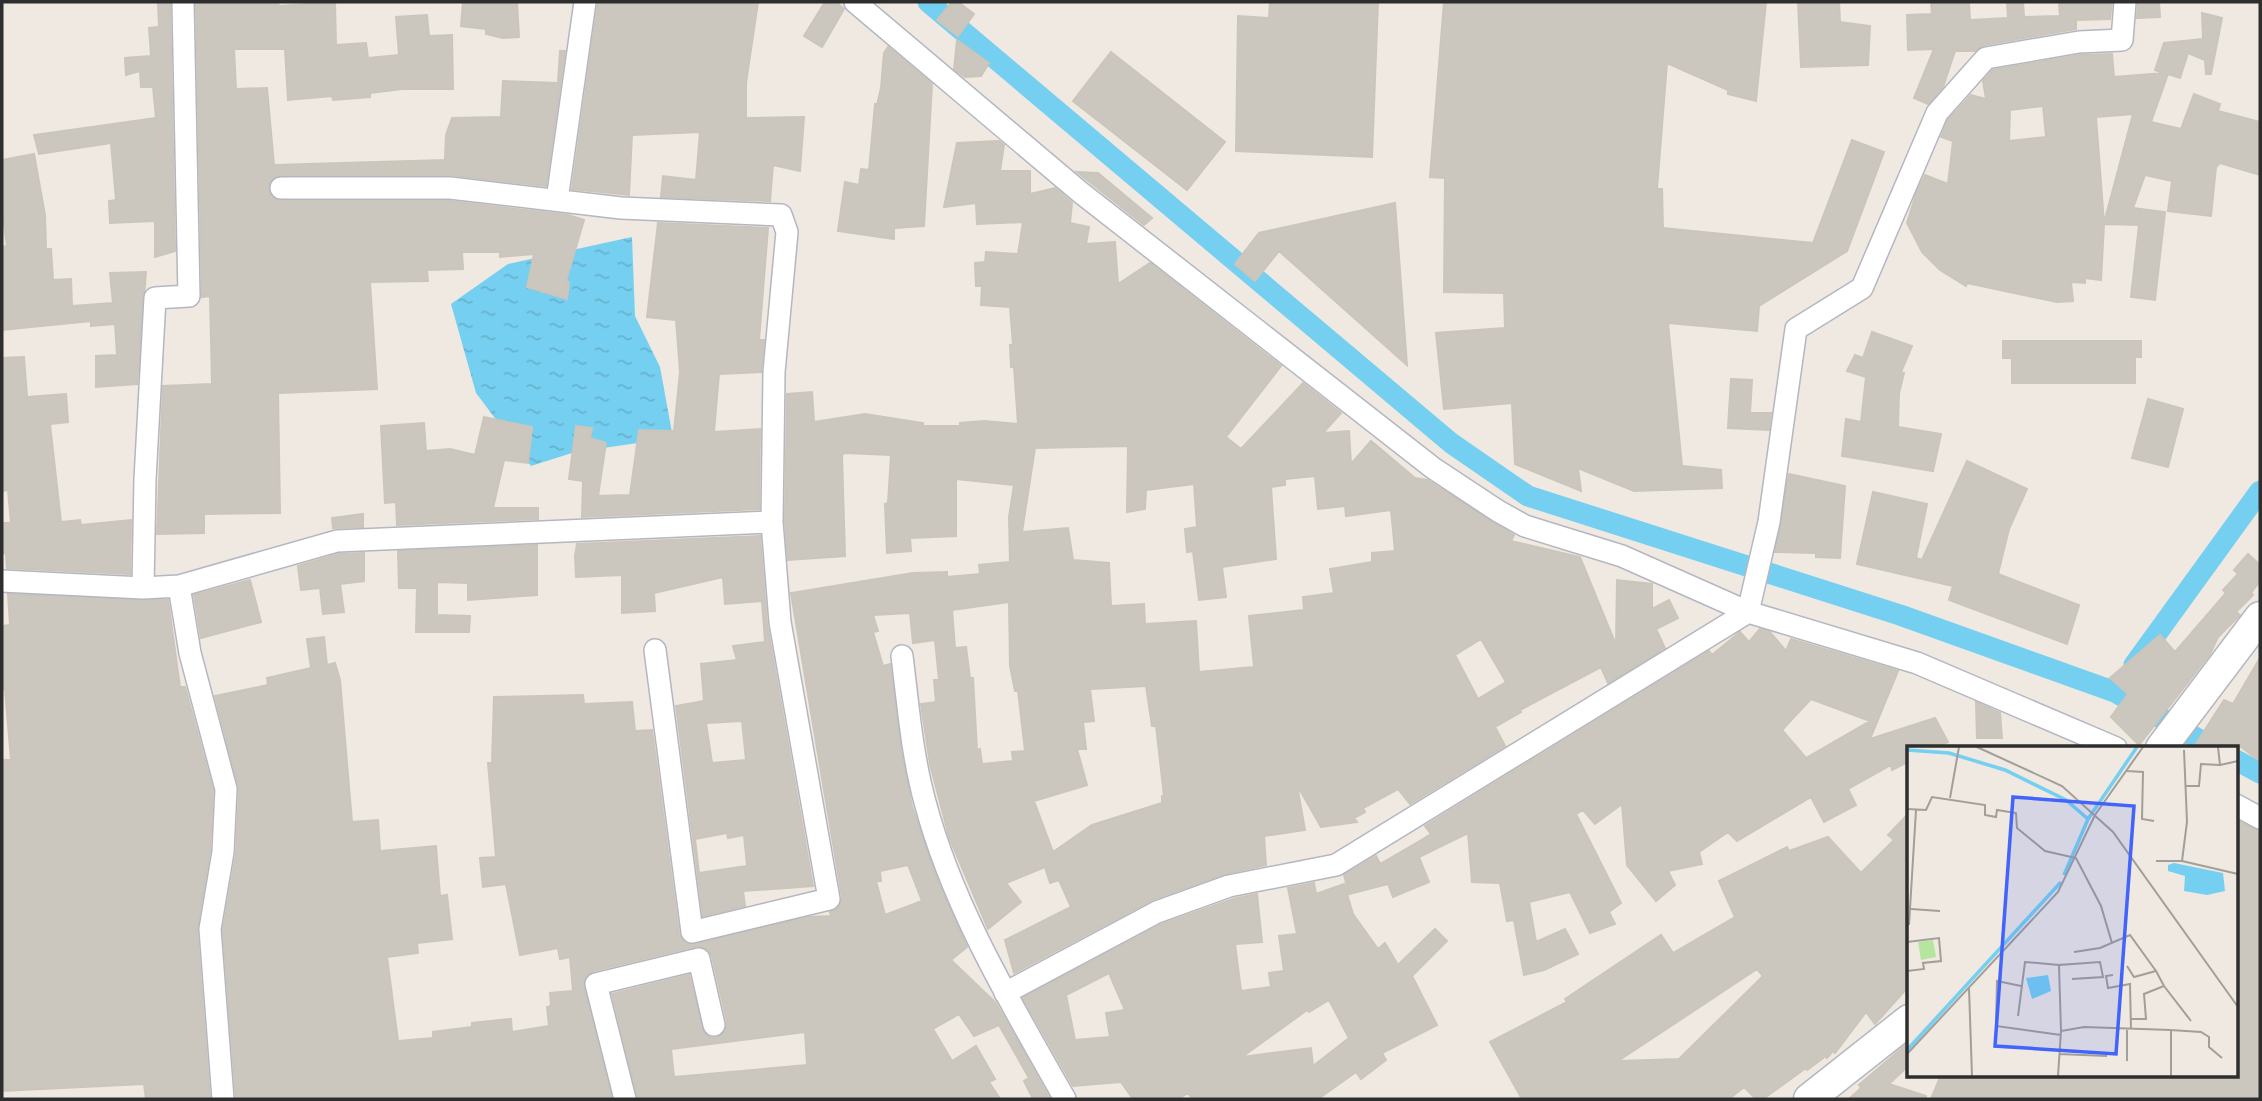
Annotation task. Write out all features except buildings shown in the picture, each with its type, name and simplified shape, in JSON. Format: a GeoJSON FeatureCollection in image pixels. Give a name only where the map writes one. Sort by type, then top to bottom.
{"type":"FeatureCollection","features":[{"type":"Feature","properties":{"kind":"street"},"geometry":{"type":"LineString","coordinates":[[143,588],[145,479],[155,298],[189,296],[183,2]]}},
{"type":"Feature","properties":{"kind":"street"},"geometry":{"type":"LineString","coordinates":[[557,200],[585,2]]}},
{"type":"Feature","properties":{"kind":"street"},"geometry":{"type":"LineString","coordinates":[[855,2],[1080,192],[1433,468],[1525,526],[1622,556],[1748,612],[1917,663],[2114,746]]}},
{"type":"Feature","properties":{"kind":"street"},"geometry":{"type":"LineString","coordinates":[[1005,993],[1157,912],[1229,886],[1336,865],[1748,612],[1769,522],[1796,329],[1862,288],[1937,113],[1986,58],[2079,42],[2122,40],[2125,2]]}},
{"type":"Feature","properties":{"kind":"street"},"geometry":{"type":"LineString","coordinates":[[281,188],[450,188],[621,208],[781,215],[787,232],[774,372],[772,522],[780,622],[829,899],[692,932],[655,650]]}},
{"type":"Feature","properties":{"kind":"street"},"geometry":{"type":"LineString","coordinates":[[2,581],[143,588],[179,586],[337,541],[772,522]]}},
{"type":"Feature","properties":{"kind":"street"},"geometry":{"type":"LineString","coordinates":[[179,586],[190,653],[226,789],[223,852],[210,929],[223,1099]]}},
{"type":"Feature","properties":{"kind":"street"},"geometry":{"type":"LineString","coordinates":[[2162,746],[2260,617]]}},
{"type":"Feature","properties":{"kind":"street"},"geometry":{"type":"LineString","coordinates":[[902,656],[925,802],[953,883],[1005,993],[1065,1099]]}},
{"type":"Feature","properties":{"kind":"street"},"geometry":{"type":"LineString","coordinates":[[2238,806],[2260,818]]}},
{"type":"Feature","properties":{"kind":"street"},"geometry":{"type":"LineString","coordinates":[[625,1099],[596,984],[699,959],[714,1025]]}},
{"type":"Feature","properties":{"kind":"street"},"geometry":{"type":"LineString","coordinates":[[1809,1099],[1907,1022]]}},
{"type":"Feature","properties":{"kind":"water"},"geometry":{"type":"Polygon","coordinates":[[[632,237],[635,316],[660,367],[673,438],[575,452],[531,466],[476,393],[451,304],[508,264],[632,237]]]}},
{"type":"Feature","properties":{"kind":"waterway"},"geometry":{"type":"LineString","coordinates":[[928,2],[1451,443],[1528,496],[1900,615],[2115,692],[2210,746]]}},
{"type":"Feature","properties":{"kind":"waterway"},"geometry":{"type":"LineString","coordinates":[[2134,665],[2260,491]]}},
{"type":"Feature","properties":{"kind":"waterway"},"geometry":{"type":"LineString","coordinates":[[2238,761],[2260,773]]}}]}
